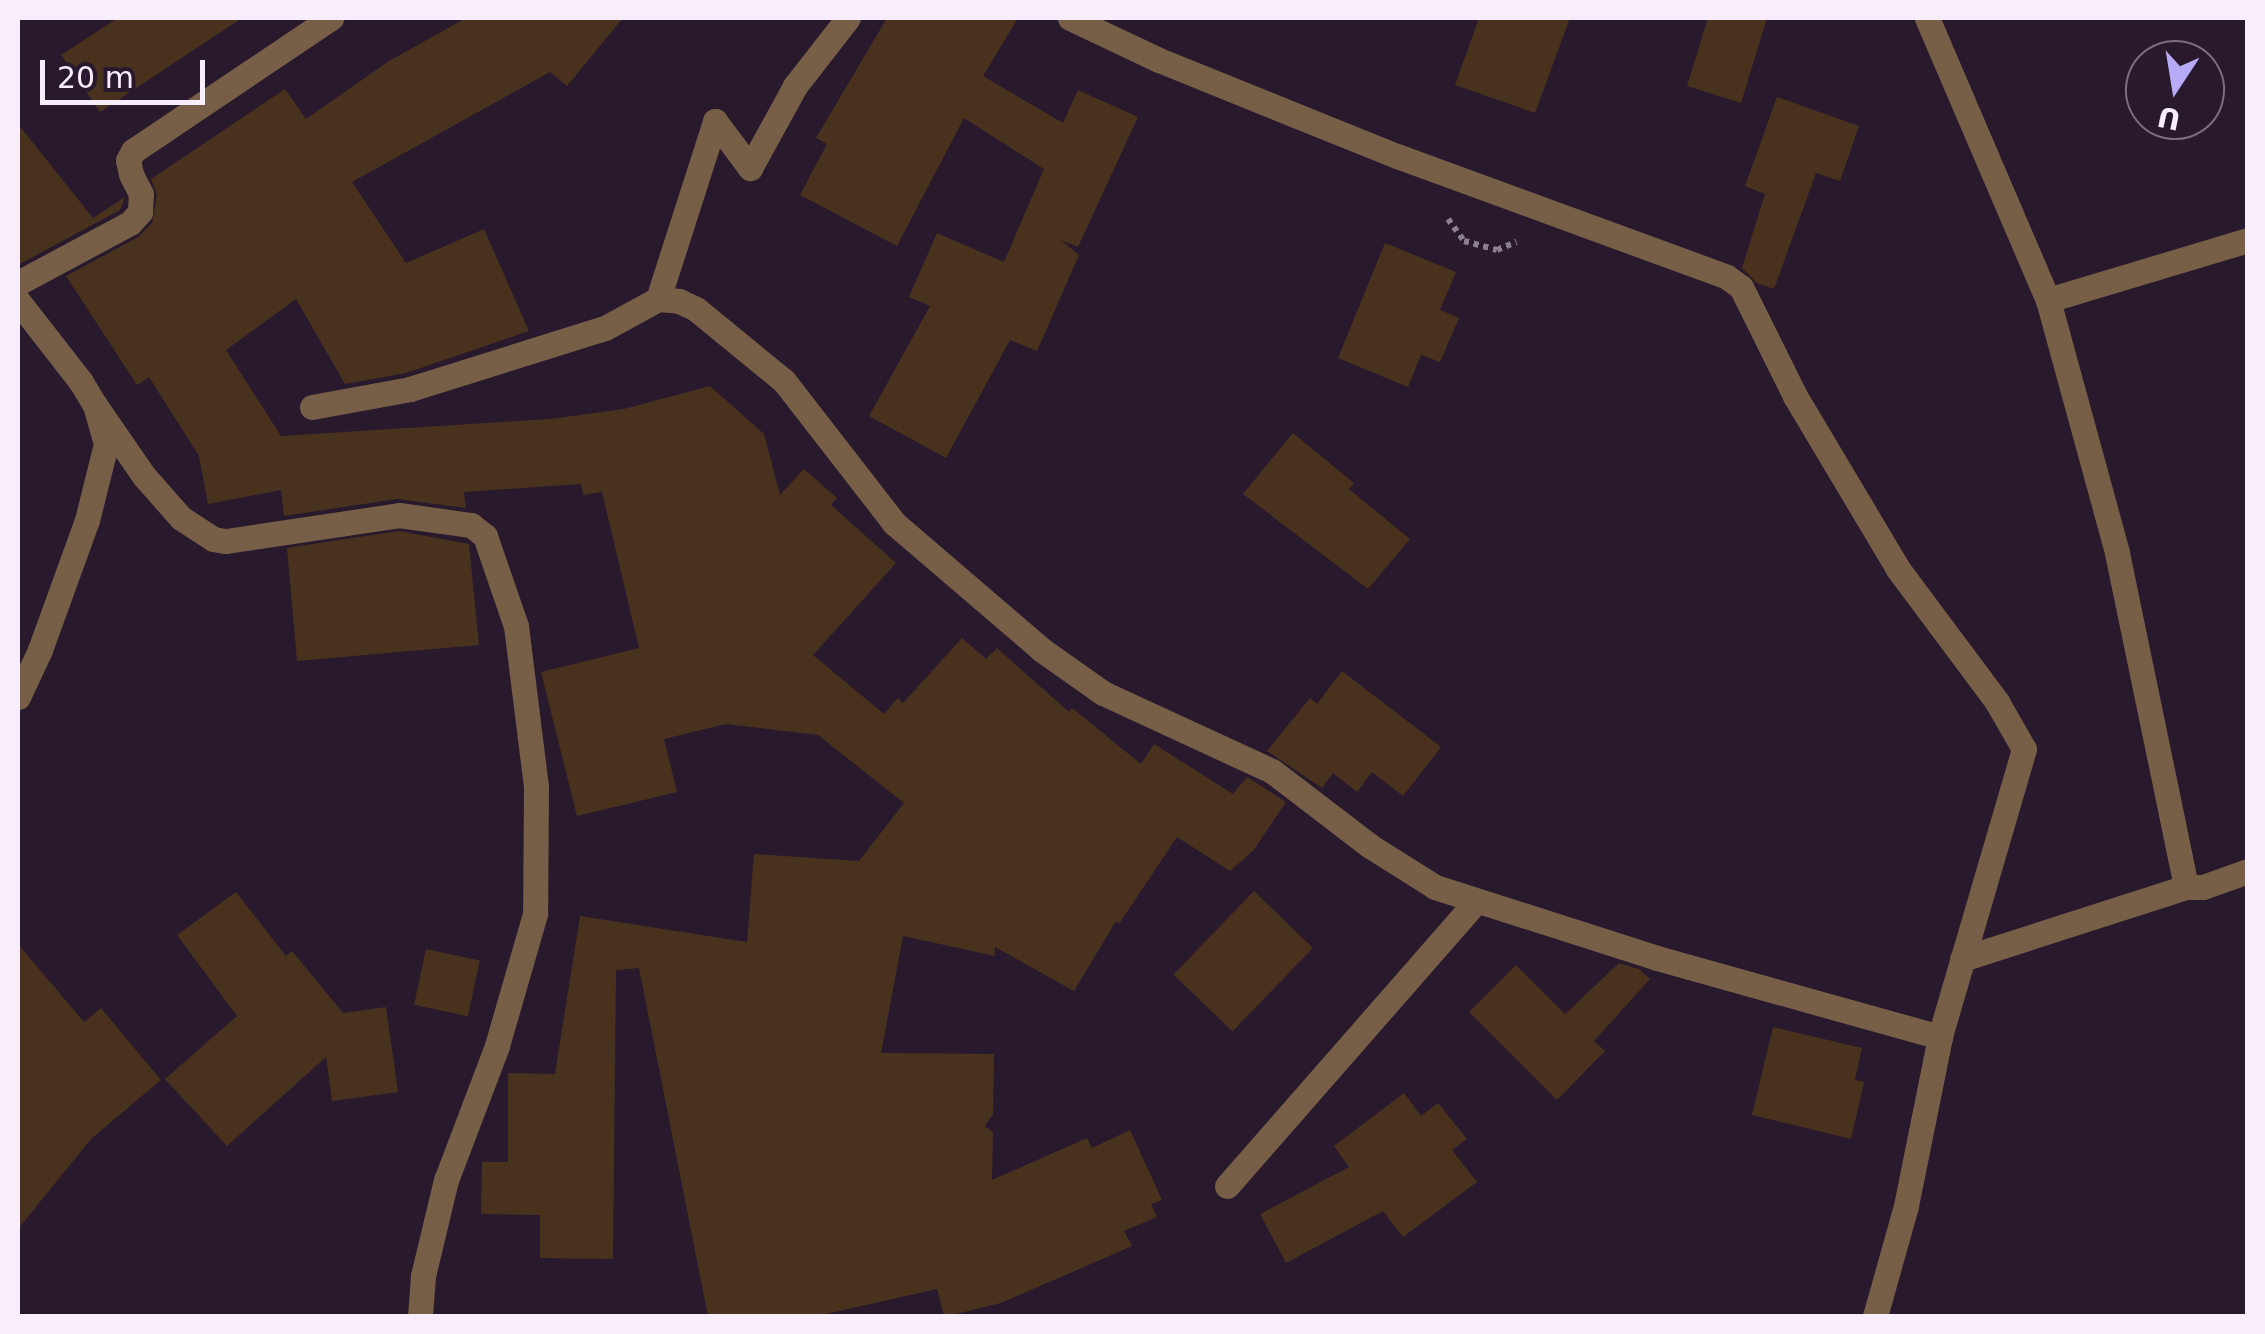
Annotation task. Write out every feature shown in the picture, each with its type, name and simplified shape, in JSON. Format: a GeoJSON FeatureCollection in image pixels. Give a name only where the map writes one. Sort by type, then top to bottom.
{"type":"FeatureCollection","features":[{"type":"Feature","properties":{"kind":"street"},"geometry":{"type":"LineString","coordinates":[[18,283],[130,222],[140,212],[141,194],[128,160],[133,151],[331,18]]}},
{"type":"Feature","properties":{"kind":"street"},"geometry":{"type":"LineString","coordinates":[[312,407],[410,389],[605,328],[658,299],[716,121],[750,168],[795,86],[848,18]]}},
{"type":"Feature","properties":{"kind":"street"},"geometry":{"type":"LineString","coordinates":[[1070,18],[1159,60],[1360,142],[1727,276],[1741,287],[1795,396],[1898,569],[1997,702],[2024,749],[1940,1037],[1906,1206],[1875,1316]]}},
{"type":"Feature","properties":{"kind":"street"},"geometry":{"type":"LineString","coordinates":[[1927,18],[2048,300],[2117,553],[2186,887]]}},
{"type":"Feature","properties":{"kind":"street"},"geometry":{"type":"LineString","coordinates":[[2048,300],[2248,240]]}},
{"type":"Feature","properties":{"kind":"street"},"geometry":{"type":"LineString","coordinates":[[658,299],[696,310],[784,381],[894,522],[1042,650],[1104,693],[1272,770],[1370,846],[1435,887],[1940,1037]]}},
{"type":"Feature","properties":{"kind":"street"},"geometry":{"type":"LineString","coordinates":[[18,301],[144,476],[181,518],[213,539],[226,541],[400,515],[471,525],[485,536],[516,626],[536,786],[535,914],[497,1046],[446,1180],[423,1276],[420,1316]]}},
{"type":"Feature","properties":{"kind":"street"},"geometry":{"type":"LineString","coordinates":[[18,696],[40,650],[100,478],[106,444],[95,405]]}},
{"type":"Feature","properties":{"kind":"street"},"geometry":{"type":"LineString","coordinates":[[1962,959],[2186,887],[2203,888],[2248,871]]}},
{"type":"Feature","properties":{"kind":"street"},"geometry":{"type":"LineString","coordinates":[[1227,1186],[1476,902]]}},
{"type":"Feature","properties":{"kind":"building"},"geometry":{"type":"Polygon","coordinates":[[[118,18],[242,18],[100,112],[61,55],[118,18]]]}},
{"type":"Feature","properties":{"kind":"building"},"geometry":{"type":"Polygon","coordinates":[[[466,18],[623,18],[567,86],[550,72],[352,182],[406,263],[484,229],[529,331],[406,373],[345,384],[296,299],[226,350],[281,436],[550,419],[624,409],[710,386],[764,434],[780,495],[804,469],[837,498],[831,505],[896,563],[813,655],[884,714],[898,698],[903,703],[962,638],[986,659],[997,648],[1069,712],[1072,708],[1141,764],[1154,744],[1233,794],[1247,777],[1286,802],[1253,851],[1230,871],[1177,837],[1119,924],[1116,921],[1074,991],[995,947],[995,956],[903,936],[881,1053],[994,1054],[993,1114],[985,1126],[993,1132],[992,1180],[1087,1138],[1092,1148],[1130,1130],[1162,1200],[1151,1204],[1157,1217],[1124,1231],[1132,1246],[1001,1303],[948,1316],[944,1316],[937,1289],[817,1316],[708,1316],[639,968],[616,970],[613,1259],[540,1258],[540,1215],[481,1214],[482,1162],[508,1162],[508,1073],[555,1074],[580,916],[747,942],[754,854],[859,861],[904,803],[818,735],[726,724],[664,739],[677,792],[577,816],[541,672],[639,648],[602,492],[583,495],[581,484],[464,492],[466,508],[397,499],[284,516],[281,490],[208,504],[199,456],[149,377],[137,385],[66,276],[138,237],[152,223],[157,195],[151,179],[285,89],[306,119],[389,61],[466,18]]]}},
{"type":"Feature","properties":{"kind":"building"},"geometry":{"type":"Polygon","coordinates":[[[887,18],[1018,18],[983,76],[1063,123],[1078,90],[1138,117],[1078,247],[1061,240],[1079,255],[1037,351],[1010,340],[946,458],[869,416],[930,306],[909,297],[937,233],[1004,262],[1044,169],[964,118],[897,246],[800,195],[827,144],[816,138],[887,18]]]}},
{"type":"Feature","properties":{"kind":"building"},"geometry":{"type":"Polygon","coordinates":[[[1479,18],[1570,18],[1535,113],[1455,85],[1479,18]]]}},
{"type":"Feature","properties":{"kind":"building"},"geometry":{"type":"Polygon","coordinates":[[[1708,18],[1767,18],[1741,103],[1687,86],[1708,18]]]}},
{"type":"Feature","properties":{"kind":"building"},"geometry":{"type":"Polygon","coordinates":[[[1777,97],[1859,126],[1840,181],[1816,173],[1774,289],[1757,283],[1742,268],[1765,194],[1745,186],[1777,97]]]}},
{"type":"Feature","properties":{"kind":"building"},"geometry":{"type":"Polygon","coordinates":[[[18,124],[93,218],[125,197],[120,210],[18,265],[18,124]]]}},
{"type":"Feature","properties":{"kind":"building"},"geometry":{"type":"Polygon","coordinates":[[[1385,243],[1456,272],[1440,310],[1459,318],[1440,362],[1421,355],[1408,387],[1338,358],[1385,243]]]}},
{"type":"Feature","properties":{"kind":"building"},"geometry":{"type":"Polygon","coordinates":[[[1293,433],[1354,483],[1349,489],[1410,539],[1368,589],[1243,494],[1293,433]]]}},
{"type":"Feature","properties":{"kind":"building"},"geometry":{"type":"Polygon","coordinates":[[[399,531],[469,544],[479,645],[297,661],[287,548],[399,531]]]}},
{"type":"Feature","properties":{"kind":"building"},"geometry":{"type":"Polygon","coordinates":[[[1342,671],[1441,747],[1403,796],[1372,772],[1357,792],[1333,773],[1322,788],[1267,751],[1310,698],[1317,704],[1342,671]]]}},
{"type":"Feature","properties":{"kind":"building"},"geometry":{"type":"Polygon","coordinates":[[[1254,891],[1313,948],[1232,1031],[1173,974],[1254,891]]]}},
{"type":"Feature","properties":{"kind":"building"},"geometry":{"type":"Polygon","coordinates":[[[236,892],[286,956],[292,951],[343,1013],[386,1007],[398,1092],[332,1101],[326,1057],[227,1146],[165,1079],[237,1016],[177,935],[236,892]]]}},
{"type":"Feature","properties":{"kind":"building"},"geometry":{"type":"Polygon","coordinates":[[[18,944],[84,1022],[101,1008],[161,1080],[91,1139],[18,1229],[18,944]]]}},
{"type":"Feature","properties":{"kind":"building"},"geometry":{"type":"Polygon","coordinates":[[[426,949],[480,960],[468,1016],[414,1005],[426,949]]]}},
{"type":"Feature","properties":{"kind":"building"},"geometry":{"type":"Polygon","coordinates":[[[1619,963],[1639,969],[1650,979],[1594,1041],[1605,1051],[1557,1100],[1469,1012],[1516,965],[1565,1014],[1619,963]]]}},
{"type":"Feature","properties":{"kind":"building"},"geometry":{"type":"Polygon","coordinates":[[[1773,1027],[1862,1048],[1855,1080],[1864,1082],[1851,1139],[1752,1115],[1773,1027]]]}},
{"type":"Feature","properties":{"kind":"building"},"geometry":{"type":"Polygon","coordinates":[[[1404,1093],[1421,1116],[1438,1103],[1467,1139],[1452,1150],[1477,1182],[1403,1237],[1383,1211],[1286,1263],[1260,1214],[1349,1167],[1334,1146],[1404,1093]]]}}]}
